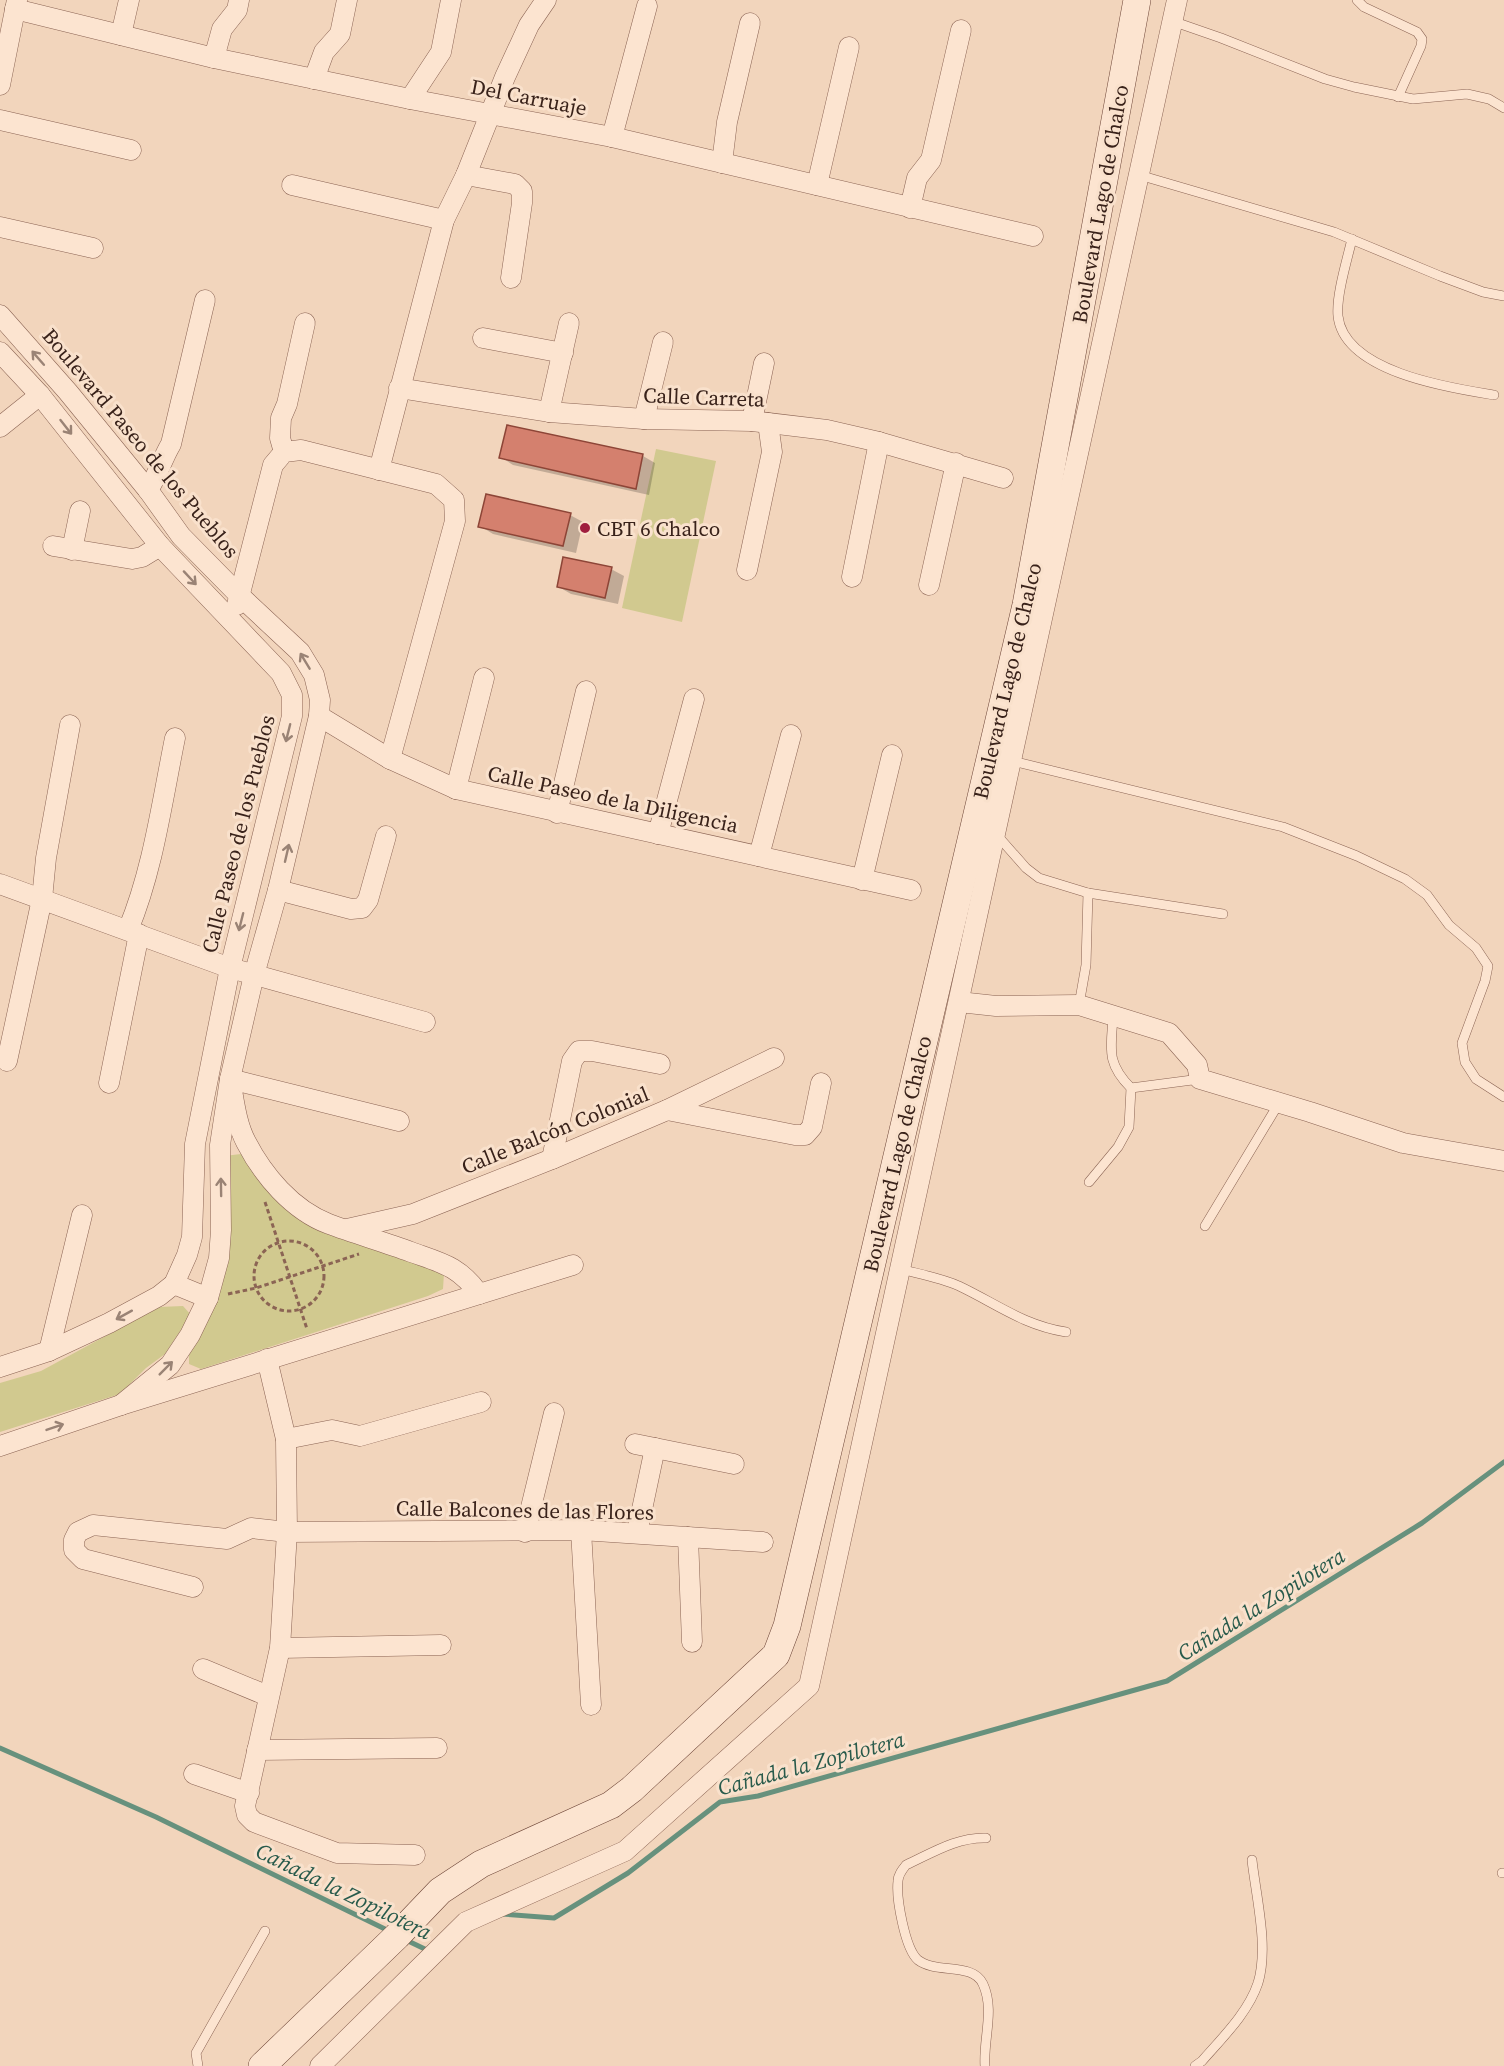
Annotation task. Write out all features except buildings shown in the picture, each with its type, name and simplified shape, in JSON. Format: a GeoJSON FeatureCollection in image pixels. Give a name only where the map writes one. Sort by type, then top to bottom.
{"type":"FeatureCollection","features":[{"type":"Feature","properties":{"kind":"main road","name":"Boulevard Lago de Chalco"},"geometry":{"type":"LineString","coordinates":[[262,2066],[440,1892],[481,1864],[611,1805],[776,1655],[787,1626],[1026,605],[1137,0]]}},
{"type":"Feature","properties":{"kind":"street"},"geometry":{"type":"LineString","coordinates":[[121,35],[129,0]]}},
{"type":"Feature","properties":{"kind":"street"},"geometry":{"type":"LineString","coordinates":[[214,58],[222,29],[237,10],[239,0]]}},
{"type":"Feature","properties":{"kind":"street"},"geometry":{"type":"LineString","coordinates":[[314,79],[324,52],[340,34],[347,0]]}},
{"type":"Feature","properties":{"kind":"street"},"geometry":{"type":"LineString","coordinates":[[410,99],[441,52],[451,0]]}},
{"type":"Feature","properties":{"kind":"street"},"geometry":{"type":"LineString","coordinates":[[379,470],[444,220],[466,175],[505,77],[529,25],[546,0]]}},
{"type":"Feature","properties":{"kind":"street"},"geometry":{"type":"LineString","coordinates":[[320,2066],[466,1922],[625,1851],[809,1686],[1177,0]]}},
{"type":"Feature","properties":{"kind":"street"},"geometry":{"type":"LineString","coordinates":[[0,85],[16,4]]}},
{"type":"Feature","properties":{"kind":"street","name":"Del Carruaje"},"geometry":{"type":"LineString","coordinates":[[16,4],[121,35],[214,58],[410,99],[612,137],[1033,236]]}},
{"type":"Feature","properties":{"kind":"street"},"geometry":{"type":"LineString","coordinates":[[612,137],[647,6]]}},
{"type":"Feature","properties":{"kind":"street"},"geometry":{"type":"LineString","coordinates":[[722,163],[727,122],[750,23]]}},
{"type":"Feature","properties":{"kind":"street"},"geometry":{"type":"LineString","coordinates":[[910,208],[917,178],[931,160],[961,30]]}},
{"type":"Feature","properties":{"kind":"street"},"geometry":{"type":"LineString","coordinates":[[817,185],[849,47]]}},
{"type":"Feature","properties":{"kind":"street"},"geometry":{"type":"LineString","coordinates":[[0,120],[130,150]]}},
{"type":"Feature","properties":{"kind":"street"},"geometry":{"type":"LineString","coordinates":[[466,175],[515,184],[522,191],[511,278]]}},
{"type":"Feature","properties":{"kind":"street"},"geometry":{"type":"LineString","coordinates":[[292,185],[444,220]]}},
{"type":"Feature","properties":{"kind":"street"},"geometry":{"type":"LineString","coordinates":[[0,227],[93,248]]}},
{"type":"Feature","properties":{"kind":"street"},"geometry":{"type":"LineString","coordinates":[[148,490],[171,444],[205,300]]}},
{"type":"Feature","properties":{"kind":"street","name":"Boulevard Paseo de los Pueblos"},"geometry":{"type":"LineString","coordinates":[[0,315],[68,392],[148,490],[182,536],[240,596],[300,652],[314,675],[320,700],[319,716]]}},
{"type":"Feature","properties":{"kind":"street"},"geometry":{"type":"LineString","coordinates":[[284,452],[280,438],[281,418],[287,404],[305,323]]}},
{"type":"Feature","properties":{"kind":"street"},"geometry":{"type":"LineString","coordinates":[[549,412],[569,323]]}},
{"type":"Feature","properties":{"kind":"street"},"geometry":{"type":"LineString","coordinates":[[483,338],[563,353]]}},
{"type":"Feature","properties":{"kind":"street"},"geometry":{"type":"LineString","coordinates":[[644,419],[663,342]]}},
{"type":"Feature","properties":{"kind":"street","name":"Calle Paseo de los Pueblos"},"geometry":{"type":"LineString","coordinates":[[0,352],[40,395],[160,546],[281,673],[292,695],[292,716],[230,968],[195,1144],[192,1237],[187,1256],[174,1284]]}},
{"type":"Feature","properties":{"kind":"street"},"geometry":{"type":"LineString","coordinates":[[747,570],[772,452],[760,422],[765,363]]}},
{"type":"Feature","properties":{"kind":"street","name":"Calle Carreta"},"geometry":{"type":"LineString","coordinates":[[399,388],[549,412],[644,419],[760,422],[827,429],[956,463],[1003,478]]}},
{"type":"Feature","properties":{"kind":"street"},"geometry":{"type":"LineString","coordinates":[[0,427],[40,395]]}},
{"type":"Feature","properties":{"kind":"street"},"geometry":{"type":"LineString","coordinates":[[852,578],[879,442]]}},
{"type":"Feature","properties":{"kind":"street"},"geometry":{"type":"LineString","coordinates":[[231,623],[273,465],[284,452],[301,450],[436,484],[454,500],[455,521],[390,759]]}},
{"type":"Feature","properties":{"kind":"street"},"geometry":{"type":"LineString","coordinates":[[929,585],[956,463]]}},
{"type":"Feature","properties":{"kind":"street"},"geometry":{"type":"LineString","coordinates":[[80,511],[62,548],[132,559],[142,557],[160,546]]}},
{"type":"Feature","properties":{"kind":"street"},"geometry":{"type":"LineString","coordinates":[[456,789],[484,678]]}},
{"type":"Feature","properties":{"kind":"street"},"geometry":{"type":"LineString","coordinates":[[557,813],[586,691]]}},
{"type":"Feature","properties":{"kind":"street"},"geometry":{"type":"LineString","coordinates":[[658,834],[694,699]]}},
{"type":"Feature","properties":{"kind":"street"},"geometry":{"type":"LineString","coordinates":[[121,1405],[170,1365],[190,1335],[208,1298],[219,1258],[220,1145],[231,1079],[254,975],[278,890],[319,716]]}},
{"type":"Feature","properties":{"kind":"street","name":"Calle Paseo de la Diligencia"},"geometry":{"type":"LineString","coordinates":[[319,716],[390,759],[456,789],[911,890]]}},
{"type":"Feature","properties":{"kind":"street"},"geometry":{"type":"LineString","coordinates":[[7,1061],[42,899],[46,858],[70,725]]}},
{"type":"Feature","properties":{"kind":"street"},"geometry":{"type":"LineString","coordinates":[[759,856],[792,735]]}},
{"type":"Feature","properties":{"kind":"street"},"geometry":{"type":"LineString","coordinates":[[109,1083],[133,932],[175,738]]}},
{"type":"Feature","properties":{"kind":"street"},"geometry":{"type":"LineString","coordinates":[[862,880],[892,755]]}},
{"type":"Feature","properties":{"kind":"street"},"geometry":{"type":"LineString","coordinates":[[278,890],[351,909],[362,908],[368,900],[386,836]]}},
{"type":"Feature","properties":{"kind":"street"},"geometry":{"type":"LineString","coordinates":[[0,884],[230,968],[425,1022]]}},
{"type":"Feature","properties":{"kind":"street"},"geometry":{"type":"LineString","coordinates":[[959,1002],[996,1006],[1079,1005],[1169,1033],[1197,1065],[1200,1079],[1403,1143],[1504,1161]]}},
{"type":"Feature","properties":{"kind":"street"},"geometry":{"type":"LineString","coordinates":[[552,1159],[572,1061],[579,1051],[592,1051],[660,1064]]}},
{"type":"Feature","properties":{"kind":"street","name":"Calle Balcón Colonial"},"geometry":{"type":"LineString","coordinates":[[347,1229],[412,1214],[552,1159],[667,1110],[774,1058]]}},
{"type":"Feature","properties":{"kind":"street"},"geometry":{"type":"LineString","coordinates":[[231,1079],[399,1121]]}},
{"type":"Feature","properties":{"kind":"street"},"geometry":{"type":"LineString","coordinates":[[231,1079],[240,1126],[246,1142],[283,1194],[305,1211],[327,1223],[447,1265],[467,1277],[479,1294]]}},
{"type":"Feature","properties":{"kind":"street"},"geometry":{"type":"LineString","coordinates":[[667,1110],[805,1135],[812,1127],[821,1083]]}},
{"type":"Feature","properties":{"kind":"street"},"geometry":{"type":"LineString","coordinates":[[195,1144],[220,1145],[246,1142]]}},
{"type":"Feature","properties":{"kind":"street"},"geometry":{"type":"LineString","coordinates":[[49,1351],[82,1215]]}},
{"type":"Feature","properties":{"kind":"street"},"geometry":{"type":"LineString","coordinates":[[0,1446],[121,1405],[573,1265]]}},
{"type":"Feature","properties":{"kind":"street"},"geometry":{"type":"LineString","coordinates":[[0,1367],[49,1351],[109,1323],[159,1296],[174,1284],[208,1298]]}},
{"type":"Feature","properties":{"kind":"street"},"geometry":{"type":"LineString","coordinates":[[267,1359],[286,1439],[287,1532],[279,1648],[245,1806],[247,1815],[254,1822],[337,1853],[415,1855]]}},
{"type":"Feature","properties":{"kind":"street"},"geometry":{"type":"LineString","coordinates":[[286,1439],[332,1430],[360,1436],[481,1402]]}},
{"type":"Feature","properties":{"kind":"street"},"geometry":{"type":"LineString","coordinates":[[525,1532],[554,1413]]}},
{"type":"Feature","properties":{"kind":"street"},"geometry":{"type":"LineString","coordinates":[[635,1444],[734,1464]]}},
{"type":"Feature","properties":{"kind":"street"},"geometry":{"type":"LineString","coordinates":[[637,1533],[655,1448]]}},
{"type":"Feature","properties":{"kind":"street","name":"Calle Balcones de las Flores"},"geometry":{"type":"LineString","coordinates":[[193,1587],[83,1559],[74,1550],[74,1540],[78,1532],[93,1526],[227,1539],[251,1528],[287,1532],[581,1530],[763,1542]]}},
{"type":"Feature","properties":{"kind":"street"},"geometry":{"type":"LineString","coordinates":[[581,1530],[591,1705]]}},
{"type":"Feature","properties":{"kind":"street"},"geometry":{"type":"LineString","coordinates":[[688,1537],[692,1642]]}},
{"type":"Feature","properties":{"kind":"street"},"geometry":{"type":"LineString","coordinates":[[279,1648],[441,1645]]}},
{"type":"Feature","properties":{"kind":"street"},"geometry":{"type":"LineString","coordinates":[[203,1669],[268,1696]]}},
{"type":"Feature","properties":{"kind":"street"},"geometry":{"type":"LineString","coordinates":[[257,1750],[437,1748]]}},
{"type":"Feature","properties":{"kind":"street"},"geometry":{"type":"LineString","coordinates":[[194,1774],[249,1793]]}},
{"type":"Feature","properties":{"kind":"lane"},"geometry":{"type":"LineString","coordinates":[[1357,0],[1364,7],[1417,32],[1422,39],[1398,97]]}},
{"type":"Feature","properties":{"kind":"lane"},"geometry":{"type":"LineString","coordinates":[[1172,21],[1325,80],[1398,97],[1425,98],[1467,94],[1489,99],[1504,108]]}},
{"type":"Feature","properties":{"kind":"lane"},"geometry":{"type":"LineString","coordinates":[[1139,176],[1352,239],[1440,276],[1504,297]]}},
{"type":"Feature","properties":{"kind":"lane"},"geometry":{"type":"LineString","coordinates":[[1352,239],[1338,317],[1346,340],[1365,357],[1405,374],[1456,389],[1494,395]]}},
{"type":"Feature","properties":{"kind":"lane"},"geometry":{"type":"LineString","coordinates":[[1011,761],[1283,827],[1357,856],[1405,879],[1426,895],[1449,925],[1476,948],[1488,966],[1485,981],[1462,1043],[1465,1062],[1476,1079],[1504,1097]]}},
{"type":"Feature","properties":{"kind":"lane"},"geometry":{"type":"LineString","coordinates":[[996,834],[1038,878],[1088,893],[1223,914]]}},
{"type":"Feature","properties":{"kind":"lane"},"geometry":{"type":"LineString","coordinates":[[1079,1005],[1086,965],[1088,893]]}},
{"type":"Feature","properties":{"kind":"lane"},"geometry":{"type":"LineString","coordinates":[[1089,1182],[1118,1147],[1129,1127],[1131,1088],[1119,1075],[1111,1056],[1113,1017]]}},
{"type":"Feature","properties":{"kind":"lane"},"geometry":{"type":"LineString","coordinates":[[1131,1088],[1200,1079]]}},
{"type":"Feature","properties":{"kind":"lane"},"geometry":{"type":"LineString","coordinates":[[1205,1226],[1279,1103]]}},
{"type":"Feature","properties":{"kind":"lane"},"geometry":{"type":"LineString","coordinates":[[900,1269],[956,1285],[1026,1322],[1045,1329],[1066,1332]]}},
{"type":"Feature","properties":{"kind":"lane"},"geometry":{"type":"LineString","coordinates":[[985,2066],[988,1999],[983,1983],[972,1972],[926,1965],[915,1958],[907,1940],[900,1911],[897,1881],[906,1865],[959,1841],[986,1838]]}},
{"type":"Feature","properties":{"kind":"lane"},"geometry":{"type":"LineString","coordinates":[[1195,2066],[1202,2061],[1247,2006],[1258,1983],[1261,1934],[1252,1860]]}},
{"type":"Feature","properties":{"kind":"lane"},"geometry":{"type":"LineString","coordinates":[[198,2066],[195,2053],[265,1931]]}},
{"type":"Feature","properties":{"kind":"path"},"geometry":{"type":"LineString","coordinates":[[264,1198],[312,1345]]}},
{"type":"Feature","properties":{"kind":"path"},"geometry":{"type":"LineString","coordinates":[[293,1242],[303,1245],[313,1251],[322,1266],[323,1282],[320,1293],[312,1303],[300,1309],[279,1310],[268,1305],[256,1288],[254,1274],[256,1263],[262,1254],[278,1244],[293,1242]]}},
{"type":"Feature","properties":{"kind":"path"},"geometry":{"type":"LineString","coordinates":[[208,1298],[256,1288],[390,1244]]}},
{"type":"Feature","properties":{"kind":"shaded area"},"geometry":{"type":"Polygon","coordinates":[[[656,449],[716,461],[682,622],[622,608],[656,449]]]}},
{"type":"Feature","properties":{"kind":"shaded area"},"geometry":{"type":"Polygon","coordinates":[[[241,1154],[271,1195],[308,1225],[444,1273],[443,1289],[428,1296],[201,1369],[189,1364],[189,1350],[208,1316],[224,1156],[241,1154]]]}},
{"type":"Feature","properties":{"kind":"shaded area"},"geometry":{"type":"Polygon","coordinates":[[[183,1306],[191,1315],[165,1354],[146,1368],[120,1394],[0,1432],[0,1383],[41,1371],[159,1307],[183,1306]]]}},
{"type":"Feature","properties":{"kind":"waterway","name":"Cañada la Zopilotera"},"geometry":{"type":"LineString","coordinates":[[502,1914],[554,1918],[628,1873],[720,1802],[758,1796],[1167,1681],[1422,1523],[1504,1462]]}},
{"type":"Feature","properties":{"kind":"waterway","name":"Cañada la Zopilotera"},"geometry":{"type":"LineString","coordinates":[[0,1748],[156,1817],[389,1931]]}},
{"type":"Feature","properties":{"kind":"waterway","name":"Cañada la Zopilotera"},"geometry":{"type":"LineString","coordinates":[[406,1940],[429,1951]]}},
{"type":"Feature","properties":{"kind":"place","name":"CBT 6 Chalco"},"geometry":{"type":"Point","coordinates":[585,528]}}]}
